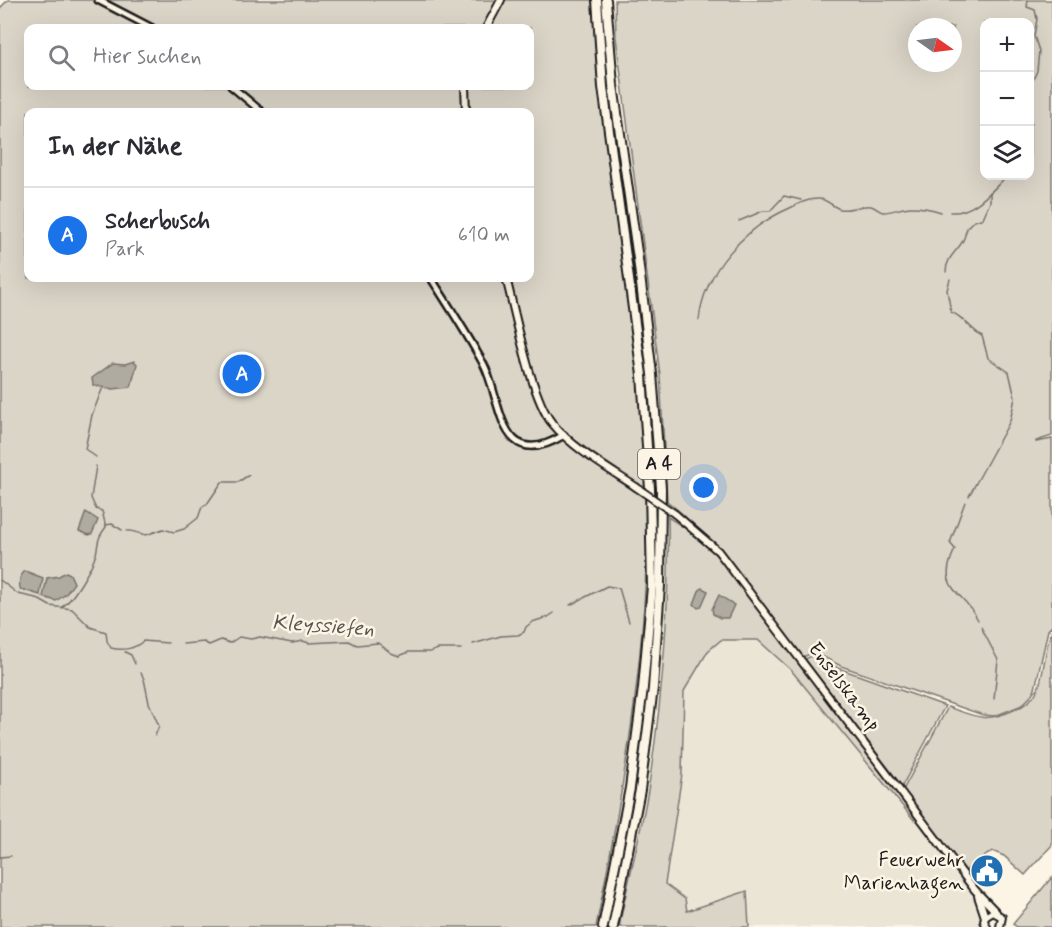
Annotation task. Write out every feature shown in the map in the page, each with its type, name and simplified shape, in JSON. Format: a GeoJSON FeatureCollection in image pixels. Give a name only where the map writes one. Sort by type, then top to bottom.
{"type":"FeatureCollection","features":[{"type":"Feature","properties":{"kind":"highway","name":"A 4"},"geometry":{"type":"LineString","coordinates":[[597,0],[603,87],[642,375],[650,489],[652,586],[643,688],[630,788],[603,927]]}},
{"type":"Feature","properties":{"kind":"highway","name":"A 4"},"geometry":{"type":"LineString","coordinates":[[606,0],[613,85],[652,374],[661,488],[660,586],[653,688],[640,790],[613,927]]}},
{"type":"Feature","properties":{"kind":"main road"},"geometry":{"type":"LineString","coordinates":[[488,24],[501,0]]}},
{"type":"Feature","properties":{"kind":"main road"},"geometry":{"type":"LineString","coordinates":[[465,90],[465,108]]}},
{"type":"Feature","properties":{"kind":"main road","name":"Enselskamp"},"geometry":{"type":"LineString","coordinates":[[507,282],[541,404],[551,422],[564,435],[675,514],[718,550],[876,756],[975,890],[1002,917],[1002,926]]}},
{"type":"Feature","properties":{"kind":"main road","name":"Enselskamp"},"geometry":{"type":"LineString","coordinates":[[975,890],[986,917],[984,921],[987,927]]}},
{"type":"Feature","properties":{"kind":"main road"},"geometry":{"type":"LineString","coordinates":[[986,917],[990,912],[996,912]]}},
{"type":"Feature","properties":{"kind":"street"},"geometry":{"type":"LineString","coordinates":[[98,0],[144,24]]}},
{"type":"Feature","properties":{"kind":"street"},"geometry":{"type":"LineString","coordinates":[[236,90],[257,108]]}},
{"type":"Feature","properties":{"kind":"street"},"geometry":{"type":"LineString","coordinates":[[433,282],[485,367],[496,407],[509,433],[518,441],[534,447],[564,435]]}},
{"type":"Feature","properties":{"kind":"shaded area"},"geometry":{"type":"Polygon","coordinates":[[[8,0],[592,0],[599,89],[635,339],[645,439],[647,490],[644,600],[634,710],[617,819],[596,927],[0,927],[0,8],[8,0]]]}},
{"type":"Feature","properties":{"kind":"shaded area"},"geometry":{"type":"Polygon","coordinates":[[[615,0],[1052,0],[1052,436],[1036,442],[1052,439],[1052,626],[1048,630],[1035,689],[1022,705],[995,716],[983,715],[841,666],[814,652],[803,657],[722,555],[687,518],[667,501],[660,375],[616,37],[615,0]]]}},
{"type":"Feature","properties":{"kind":"shaded area"},"geometry":{"type":"Polygon","coordinates":[[[134,361],[137,364],[131,387],[113,389],[93,385],[92,378],[113,363],[125,364],[134,361]]]}},
{"type":"Feature","properties":{"kind":"shaded area"},"geometry":{"type":"Polygon","coordinates":[[[86,512],[98,520],[92,534],[89,535],[79,531],[86,512]]]}},
{"type":"Feature","properties":{"kind":"shaded area"},"geometry":{"type":"Polygon","coordinates":[[[668,517],[688,530],[717,556],[918,817],[914,820],[791,670],[758,640],[721,640],[708,651],[684,691],[682,774],[665,884],[685,899],[687,911],[747,891],[749,927],[619,927],[648,790],[655,739],[667,612],[668,517]]]}},
{"type":"Feature","properties":{"kind":"shaded area"},"geometry":{"type":"Polygon","coordinates":[[[25,571],[43,578],[40,595],[20,589],[20,579],[25,571]]]}},
{"type":"Feature","properties":{"kind":"shaded area"},"geometry":{"type":"Polygon","coordinates":[[[66,572],[70,574],[74,583],[66,594],[56,601],[43,597],[47,578],[66,572]]]}},
{"type":"Feature","properties":{"kind":"shaded area"},"geometry":{"type":"Polygon","coordinates":[[[702,588],[708,591],[701,607],[698,608],[694,604],[702,588]]]}},
{"type":"Feature","properties":{"kind":"shaded area"},"geometry":{"type":"Polygon","coordinates":[[[719,595],[734,605],[728,618],[720,618],[713,614],[712,609],[719,595]]]}},
{"type":"Feature","properties":{"kind":"shaded area"},"geometry":{"type":"Polygon","coordinates":[[[1052,631],[1052,845],[1025,875],[1004,856],[992,851],[965,871],[903,790],[948,707],[974,716],[988,717],[1004,714],[1031,699],[1040,682],[1052,631]]]}},
{"type":"Feature","properties":{"kind":"shaded area"},"geometry":{"type":"Polygon","coordinates":[[[721,640],[758,640],[791,670],[918,817],[979,905],[983,927],[749,927],[747,891],[686,911],[665,885],[682,774],[684,691],[708,651],[721,640]]]}},
{"type":"Feature","properties":{"kind":"shaded area"},"geometry":{"type":"Polygon","coordinates":[[[814,655],[838,668],[945,706],[902,786],[805,659],[814,655]]]}},
{"type":"Feature","properties":{"kind":"shaded area"},"geometry":{"type":"Polygon","coordinates":[[[1052,877],[1052,927],[1017,927],[1013,924],[1052,877]]]}},
{"type":"Feature","properties":{"kind":"waterway"},"geometry":{"type":"LineString","coordinates":[[1028,0],[1027,7],[1035,10],[1037,19],[1034,36],[1039,51],[1034,77]]}},
{"type":"Feature","properties":{"kind":"waterway"},"geometry":{"type":"LineString","coordinates":[[950,212],[959,212],[974,205],[1003,180]]}},
{"type":"Feature","properties":{"kind":"waterway"},"geometry":{"type":"LineString","coordinates":[[946,272],[948,262],[962,242],[968,226],[983,218],[990,202],[990,192]]}},
{"type":"Feature","properties":{"kind":"waterway"},"geometry":{"type":"LineString","coordinates":[[739,221],[763,211],[770,211],[784,196],[801,200]]}},
{"type":"Feature","properties":{"kind":"waterway"},"geometry":{"type":"LineString","coordinates":[[699,320],[709,284],[730,252],[758,226],[801,203],[820,199],[840,209],[867,206],[884,212],[911,207],[941,212]]}},
{"type":"Feature","properties":{"kind":"waterway"},"geometry":{"type":"LineString","coordinates":[[950,279],[947,290],[951,312],[982,336],[988,358],[1009,372],[1015,398],[1010,421],[969,496]]}},
{"type":"Feature","properties":{"kind":"waterway"},"geometry":{"type":"LineString","coordinates":[[96,457],[85,449],[92,415],[103,387]]}},
{"type":"Feature","properties":{"kind":"waterway"},"geometry":{"type":"LineString","coordinates":[[62,607],[77,591],[86,575],[106,527],[102,511],[96,509],[91,498],[96,466]]}},
{"type":"Feature","properties":{"kind":"waterway"},"geometry":{"type":"LineString","coordinates":[[127,531],[146,535],[163,529],[174,532],[184,529],[198,518],[202,507],[207,504],[222,482],[238,482],[249,475]]}},
{"type":"Feature","properties":{"kind":"waterway"},"geometry":{"type":"LineString","coordinates":[[965,502],[950,543],[955,549],[948,573],[953,589],[978,620]]}},
{"type":"Feature","properties":{"kind":"waterway"},"geometry":{"type":"LineString","coordinates":[[106,525],[112,524],[122,530]]}},
{"type":"Feature","properties":{"kind":"waterway","name":"Kleyssiefen"},"geometry":{"type":"LineString","coordinates":[[0,580],[18,594],[36,598],[50,606],[72,609],[90,627],[106,632],[111,648],[128,649],[143,641],[168,643]]}},
{"type":"Feature","properties":{"kind":"waterway","name":"Kleyssiefen"},"geometry":{"type":"LineString","coordinates":[[570,605],[607,586],[619,588],[629,622]]}},
{"type":"Feature","properties":{"kind":"waterway","name":"Kleyssiefen"},"geometry":{"type":"LineString","coordinates":[[473,644],[501,636],[518,635],[524,632],[532,622],[554,613]]}},
{"type":"Feature","properties":{"kind":"waterway"},"geometry":{"type":"LineString","coordinates":[[981,627],[998,660],[994,699]]}},
{"type":"Feature","properties":{"kind":"waterway","name":"Kleyssiefen"},"geometry":{"type":"LineString","coordinates":[[183,644],[204,642],[209,645],[221,640],[230,643],[239,637],[251,639],[260,637],[292,643],[303,641],[309,643],[349,641],[357,645],[378,643],[399,656],[409,652],[461,649]]}},
{"type":"Feature","properties":{"kind":"waterway"},"geometry":{"type":"LineString","coordinates":[[125,652],[131,655],[135,664]]}},
{"type":"Feature","properties":{"kind":"waterway"},"geometry":{"type":"LineString","coordinates":[[141,673],[149,703],[159,726],[155,736]]}},
{"type":"Feature","properties":{"kind":"waterway"},"geometry":{"type":"LineString","coordinates":[[0,857],[11,856]]}},
{"type":"Feature","properties":{"kind":"place","name":"Scherbusch"},"geometry":{"type":"Point","coordinates":[242,374]}},
{"type":"Feature","properties":{"kind":"place","name":"Feuerwehr Marienhagen"},"geometry":{"type":"Point","coordinates":[987,871]}}]}
